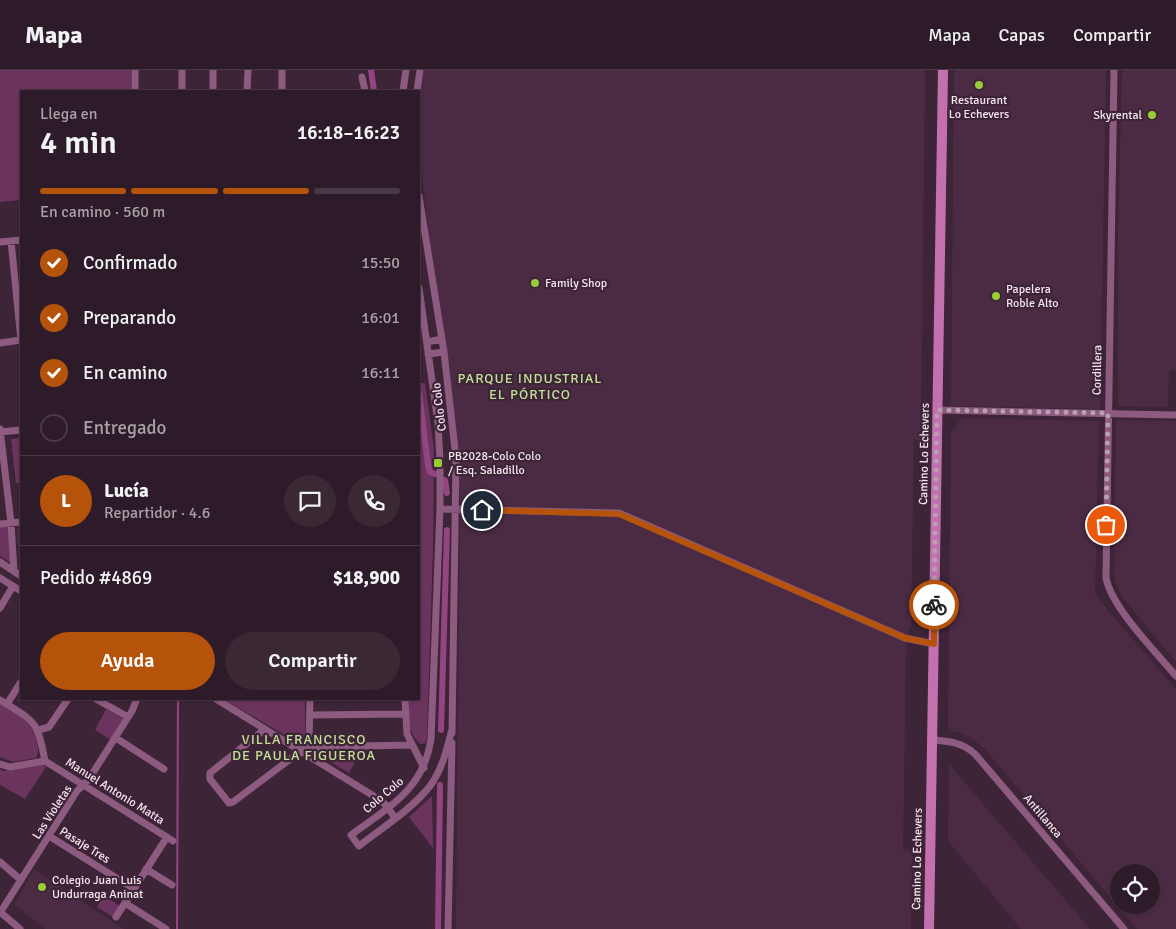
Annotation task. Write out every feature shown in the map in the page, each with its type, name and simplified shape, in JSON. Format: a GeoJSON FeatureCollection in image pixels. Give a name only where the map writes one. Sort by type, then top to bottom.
{"type":"FeatureCollection","features":[{"type":"Feature","properties":{"kind":"main road","name":"Camino Lo Echevers"},"geometry":{"type":"LineString","coordinates":[[929,929],[943,70]]}},
{"type":"Feature","properties":{"kind":"street"},"geometry":{"type":"LineString","coordinates":[[135,70],[135,90]]}},
{"type":"Feature","properties":{"kind":"street"},"geometry":{"type":"LineString","coordinates":[[182,70],[182,90]]}},
{"type":"Feature","properties":{"kind":"street"},"geometry":{"type":"LineString","coordinates":[[213,70],[213,90]]}},
{"type":"Feature","properties":{"kind":"street"},"geometry":{"type":"LineString","coordinates":[[248,70],[248,90]]}},
{"type":"Feature","properties":{"kind":"street"},"geometry":{"type":"LineString","coordinates":[[282,70],[282,90]]}},
{"type":"Feature","properties":{"kind":"street"},"geometry":{"type":"LineString","coordinates":[[403,90],[406,70]]}},
{"type":"Feature","properties":{"kind":"street"},"geometry":{"type":"LineString","coordinates":[[417,90],[420,70]]}},
{"type":"Feature","properties":{"kind":"street","name":"Cordillera"},"geometry":{"type":"LineString","coordinates":[[1114,70],[1105,562],[1107,584],[1118,605],[1176,676]]}},
{"type":"Feature","properties":{"kind":"street"},"geometry":{"type":"LineString","coordinates":[[362,77],[365,90]]}},
{"type":"Feature","properties":{"kind":"street","name":"Colo Colo"},"geometry":{"type":"LineString","coordinates":[[420,202],[444,352],[456,459],[448,929]]}},
{"type":"Feature","properties":{"kind":"street"},"geometry":{"type":"LineString","coordinates":[[0,242],[20,240]]}},
{"type":"Feature","properties":{"kind":"street"},"geometry":{"type":"LineString","coordinates":[[11,241],[20,330]]}},
{"type":"Feature","properties":{"kind":"street","name":"Colo Colo"},"geometry":{"type":"LineString","coordinates":[[420,296],[438,423],[440,461],[440,509],[430,746],[424,768],[408,791],[351,836],[359,846],[420,797],[435,777],[445,757],[452,729]]}},
{"type":"Feature","properties":{"kind":"street"},"geometry":{"type":"LineString","coordinates":[[426,342],[442,339]]}},
{"type":"Feature","properties":{"kind":"street"},"geometry":{"type":"LineString","coordinates":[[0,343],[20,340]]}},
{"type":"Feature","properties":{"kind":"street"},"geometry":{"type":"LineString","coordinates":[[428,354],[444,352]]}},
{"type":"Feature","properties":{"kind":"street"},"geometry":{"type":"LineString","coordinates":[[937,410],[1176,415]]}},
{"type":"Feature","properties":{"kind":"street"},"geometry":{"type":"LineString","coordinates":[[14,571],[11,523],[0,431],[20,430]]}},
{"type":"Feature","properties":{"kind":"street"},"geometry":{"type":"LineString","coordinates":[[440,509],[619,514],[905,638],[934,644]]}},
{"type":"Feature","properties":{"kind":"street"},"geometry":{"type":"LineString","coordinates":[[0,524],[20,522]]}},
{"type":"Feature","properties":{"kind":"street"},"geometry":{"type":"LineString","coordinates":[[0,562],[20,575]]}},
{"type":"Feature","properties":{"kind":"street"},"geometry":{"type":"LineString","coordinates":[[0,578],[20,591]]}},
{"type":"Feature","properties":{"kind":"street"},"geometry":{"type":"LineString","coordinates":[[0,608],[14,586]]}},
{"type":"Feature","properties":{"kind":"street"},"geometry":{"type":"LineString","coordinates":[[0,764],[10,767],[45,761],[38,730],[30,720],[3,702],[20,683]]}},
{"type":"Feature","properties":{"kind":"street"},"geometry":{"type":"LineString","coordinates":[[38,730],[49,727],[67,700]]}},
{"type":"Feature","properties":{"kind":"street"},"geometry":{"type":"LineString","coordinates":[[98,700],[128,717]]}},
{"type":"Feature","properties":{"kind":"street","name":"Las Violetas"},"geometry":{"type":"LineString","coordinates":[[0,912],[78,791],[89,780],[116,738],[137,700]]}},
{"type":"Feature","properties":{"kind":"street"},"geometry":{"type":"LineString","coordinates":[[218,700],[377,798],[395,818]]}},
{"type":"Feature","properties":{"kind":"street"},"geometry":{"type":"LineString","coordinates":[[309,755],[310,700]]}},
{"type":"Feature","properties":{"kind":"street"},"geometry":{"type":"LineString","coordinates":[[405,700],[407,734],[424,768]]}},
{"type":"Feature","properties":{"kind":"street"},"geometry":{"type":"LineString","coordinates":[[310,715],[405,714]]}},
{"type":"Feature","properties":{"kind":"street"},"geometry":{"type":"LineString","coordinates":[[265,729],[210,773],[210,779],[227,802],[231,803],[309,743],[412,745],[418,749],[430,746]]}},
{"type":"Feature","properties":{"kind":"street"},"geometry":{"type":"LineString","coordinates":[[116,738],[164,769]]}},
{"type":"Feature","properties":{"kind":"street","name":"Antillanca"},"geometry":{"type":"LineString","coordinates":[[932,740],[954,742],[965,746],[975,754],[1124,929]]}},
{"type":"Feature","properties":{"kind":"street","name":"Manuel Antonio Matta"},"geometry":{"type":"LineString","coordinates":[[45,761],[170,839],[146,870]]}},
{"type":"Feature","properties":{"kind":"street"},"geometry":{"type":"LineString","coordinates":[[435,777],[444,777],[451,780]]}},
{"type":"Feature","properties":{"kind":"street","name":"Pasaje Tres"},"geometry":{"type":"LineString","coordinates":[[49,836],[134,889]]}},
{"type":"Feature","properties":{"kind":"street"},"geometry":{"type":"LineString","coordinates":[[0,862],[21,880]]}},
{"type":"Feature","properties":{"kind":"street"},"geometry":{"type":"LineString","coordinates":[[116,917],[146,870],[172,886]]}},
{"type":"Feature","properties":{"kind":"street"},"geometry":{"type":"LineString","coordinates":[[125,903],[166,929]]}},
{"type":"Feature","properties":{"kind":"street"},"geometry":{"type":"LineString","coordinates":[[0,912],[20,929]]}},
{"type":"Feature","properties":{"kind":"shaded area"},"geometry":{"type":"Polygon","coordinates":[[[0,70],[131,70],[131,90],[20,90],[20,200],[0,202],[0,70]]]}},
{"type":"Feature","properties":{"kind":"shaded area"},"geometry":{"type":"Polygon","coordinates":[[[424,70],[925,70],[921,442],[914,439],[911,628],[908,630],[906,657],[903,851],[912,851],[911,929],[456,929],[460,500],[420,159],[420,93],[424,70]]]}},
{"type":"Feature","properties":{"kind":"shaded area"},"geometry":{"type":"Polygon","coordinates":[[[954,70],[1106,70],[1100,409],[951,406],[954,70]]]}},
{"type":"Feature","properties":{"kind":"shaded area"},"geometry":{"type":"Polygon","coordinates":[[[1122,70],[1176,70],[1176,370],[1169,371],[1168,407],[1118,406],[1118,236],[1122,70]]]}},
{"type":"Feature","properties":{"kind":"shaded area"},"geometry":{"type":"Polygon","coordinates":[[[420,383],[425,383],[434,449],[433,549],[426,743],[421,744],[413,735],[409,723],[409,700],[420,700],[420,383]]]}},
{"type":"Feature","properties":{"kind":"shaded area"},"geometry":{"type":"Polygon","coordinates":[[[962,418],[1099,421],[1095,593],[1098,599],[1176,689],[1176,929],[1137,929],[1124,914],[1160,914],[1160,864],[1110,864],[1110,897],[984,748],[970,737],[952,731],[948,727],[951,432],[962,418]]]}},
{"type":"Feature","properties":{"kind":"shaded area"},"geometry":{"type":"Polygon","coordinates":[[[1116,420],[1176,421],[1176,662],[1122,597],[1116,584],[1114,574],[1116,420]]]}},
{"type":"Feature","properties":{"kind":"shaded area"},"geometry":{"type":"Polygon","coordinates":[[[20,438],[20,483],[16,483],[11,439],[20,438]]]}},
{"type":"Feature","properties":{"kind":"shaded area"},"geometry":{"type":"Polygon","coordinates":[[[9,526],[12,559],[9,562],[0,556],[0,527],[9,526]]]}},
{"type":"Feature","properties":{"kind":"shaded area"},"geometry":{"type":"Polygon","coordinates":[[[20,528],[20,565],[16,529],[20,528]]]}},
{"type":"Feature","properties":{"kind":"shaded area"},"geometry":{"type":"Polygon","coordinates":[[[225,700],[305,700],[305,742],[302,745],[225,700]]]}},
{"type":"Feature","properties":{"kind":"shaded area"},"geometry":{"type":"Polygon","coordinates":[[[0,704],[28,723],[38,747],[36,758],[13,762],[0,757],[0,704]]]}},
{"type":"Feature","properties":{"kind":"shaded area"},"geometry":{"type":"Polygon","coordinates":[[[106,709],[125,720],[111,740],[95,730],[106,709]]]}},
{"type":"Feature","properties":{"kind":"shaded area"},"geometry":{"type":"Polygon","coordinates":[[[316,750],[361,750],[349,773],[316,753],[316,750]]]}},
{"type":"Feature","properties":{"kind":"shaded area"},"geometry":{"type":"Polygon","coordinates":[[[42,764],[46,767],[25,799],[0,785],[0,769],[3,771],[42,764]]]}},
{"type":"Feature","properties":{"kind":"shaded area"},"geometry":{"type":"Polygon","coordinates":[[[949,764],[1090,929],[1021,929],[948,841],[949,764]]]}},
{"type":"Feature","properties":{"kind":"shaded area"},"geometry":{"type":"Polygon","coordinates":[[[432,796],[433,848],[409,817],[432,796]]]}},
{"type":"Feature","properties":{"kind":"shaded area","name":"Colegio Juan Luis Undurraga Aninat"},"geometry":{"type":"Polygon","coordinates":[[[34,870],[124,929],[45,929],[14,904],[34,870]]]}},
{"type":"Feature","properties":{"kind":"shaded area"},"geometry":{"type":"Polygon","coordinates":[[[104,895],[120,906],[113,917],[97,907],[104,895]]]}},
{"type":"Feature","properties":{"kind":"waterway"},"geometry":{"type":"LineString","coordinates":[[371,70],[374,90]]}},
{"type":"Feature","properties":{"kind":"waterway"},"geometry":{"type":"LineString","coordinates":[[420,400],[428,465],[430,472],[435,474]]}},
{"type":"Feature","properties":{"kind":"waterway"},"geometry":{"type":"LineString","coordinates":[[445,480],[447,493]]}},
{"type":"Feature","properties":{"kind":"waterway"},"geometry":{"type":"LineString","coordinates":[[441,730],[447,530]]}},
{"type":"Feature","properties":{"kind":"waterway"},"geometry":{"type":"LineString","coordinates":[[177,929],[178,700]]}},
{"type":"Feature","properties":{"kind":"waterway"},"geometry":{"type":"LineString","coordinates":[[438,929],[440,785]]}},
{"type":"Feature","properties":{"kind":"way so far"},"geometry":{"type":"LineString","coordinates":[[934,605],[937,410],[1108,413],[1106,525]]}},
{"type":"Feature","properties":{"kind":"place","name":"Restaurant Lo Echevers"},"geometry":{"type":"Point","coordinates":[979,85]}},
{"type":"Feature","properties":{"kind":"place","name":"Skyrental"},"geometry":{"type":"Point","coordinates":[1152,115]}},
{"type":"Feature","properties":{"kind":"place","name":"Family Shop"},"geometry":{"type":"Point","coordinates":[535,283]}},
{"type":"Feature","properties":{"kind":"place","name":"Papelera Roble Alto"},"geometry":{"type":"Point","coordinates":[996,296]}},
{"type":"Feature","properties":{"kind":"place","name":"PB2028-Colo Colo / Esq. Saladillo"},"geometry":{"type":"Point","coordinates":[438,463]}},
{"type":"Feature","properties":{"kind":"place","name":"Colegio Juan Luis Undurraga Aninat"},"geometry":{"type":"Point","coordinates":[42,887]}},
{"type":"Feature","properties":{"kind":"district","name":"PARQUE INDUSTRIAL EL PÓRTICO"},"geometry":{"type":"Point","coordinates":[530,386]}},
{"type":"Feature","properties":{"kind":"district","name":"VILLA FRANCISCO DE PAULA FIGUEROA"},"geometry":{"type":"Point","coordinates":[304,748]}},
{"type":"Feature","properties":{"kind":"route"},"geometry":{"type":"LineString","coordinates":[[482,510],[602,512],[627,516],[914,641],[934,644],[934,605]]}}]}
